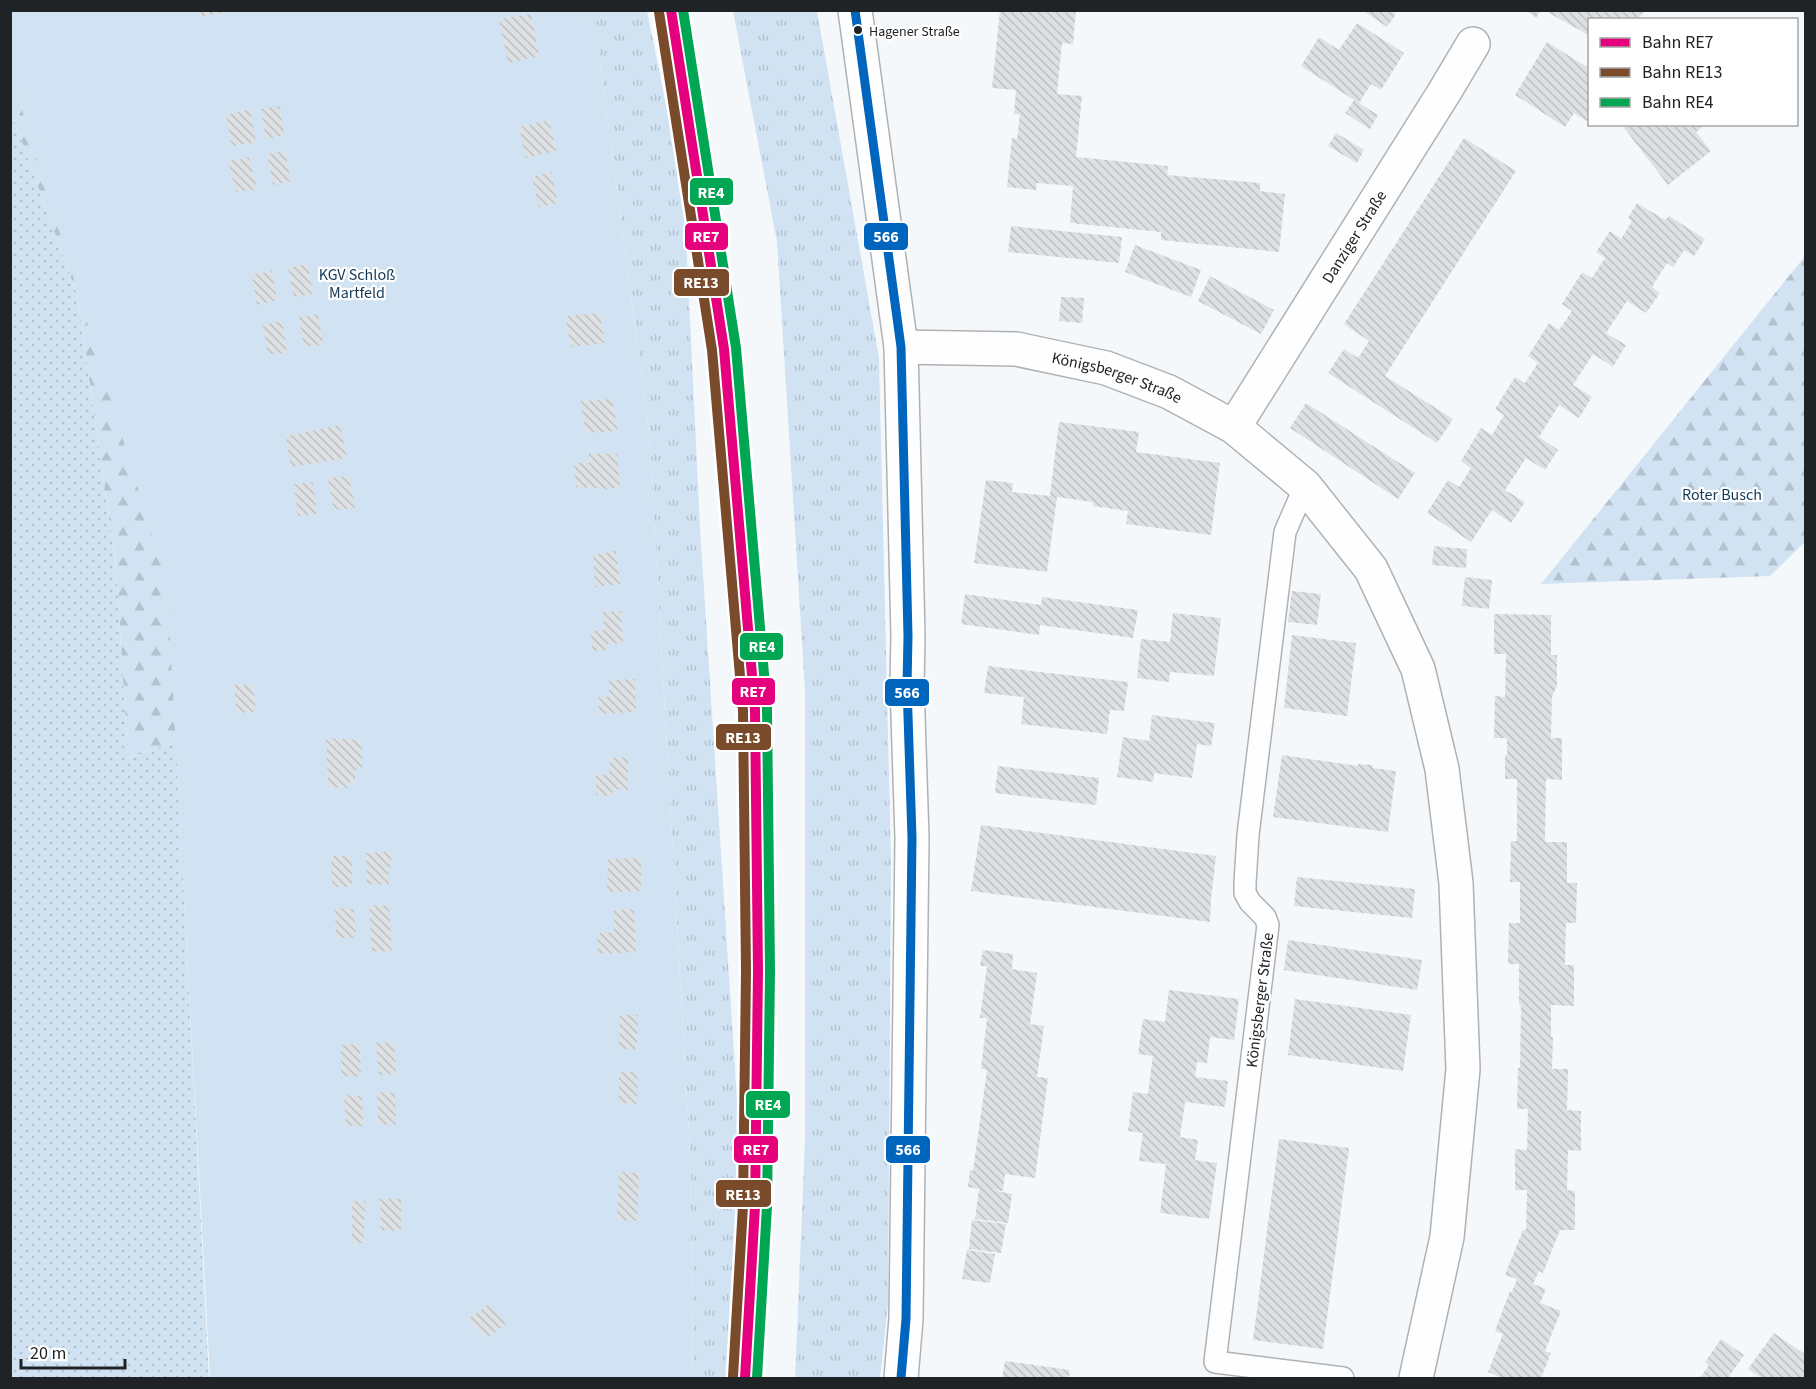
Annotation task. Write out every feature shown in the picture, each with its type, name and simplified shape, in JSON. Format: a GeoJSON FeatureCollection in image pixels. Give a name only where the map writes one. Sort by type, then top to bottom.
{"type":"FeatureCollection","features":[{"type":"Feature","properties":{"kind":"street"},"geometry":{"type":"LineString","coordinates":[[855,10],[901,347],[912,838],[906,1319],[901,1378]]}},
{"type":"Feature","properties":{"kind":"street","name":"Danziger Straße"},"geometry":{"type":"LineString","coordinates":[[1234,428],[1473,44]]}},
{"type":"Feature","properties":{"kind":"street","name":"Königsberger Straße"},"geometry":{"type":"LineString","coordinates":[[901,347],[1016,349],[1106,368],[1169,392],[1234,428],[1305,486],[1376,579],[1418,669],[1443,769],[1456,883],[1463,1069],[1447,1237],[1416,1378]]}},
{"type":"Feature","properties":{"kind":"lane","name":"Königsberger Straße"},"geometry":{"type":"LineString","coordinates":[[1305,486],[1285,532],[1248,835],[1245,892],[1250,902],[1265,916],[1268,925],[1215,1362],[1343,1378]]}},
{"type":"Feature","properties":{"kind":"green space","name":"KGV Schloß Martfeld"},"geometry":{"type":"Polygon","coordinates":[[[10,11],[588,11],[599,54],[649,433],[690,1151],[693,1378],[210,1378],[167,583],[11,74],[10,11]]]}},
{"type":"Feature","properties":{"kind":"green space"},"geometry":{"type":"Polygon","coordinates":[[[588,11],[647,11],[684,194],[700,528],[740,1146],[727,1378],[693,1378],[690,1151],[649,433],[599,54],[588,11]]]}},
{"type":"Feature","properties":{"kind":"green space"},"geometry":{"type":"Polygon","coordinates":[[[733,11],[817,11],[879,358],[891,863],[888,1305],[880,1378],[795,1378],[805,1140],[805,691],[777,242],[733,11]]]}},
{"type":"Feature","properties":{"kind":"green space"},"geometry":{"type":"Polygon","coordinates":[[[10,70],[167,576],[177,741],[128,758],[116,567],[77,295],[11,112],[10,70]]]}},
{"type":"Feature","properties":{"kind":"green space"},"geometry":{"type":"Polygon","coordinates":[[[11,112],[77,295],[116,567],[128,758],[176,741],[209,1378],[11,1378],[11,112]]]}},
{"type":"Feature","properties":{"kind":"green space","name":"Roter Busch"},"geometry":{"type":"Polygon","coordinates":[[[1805,256],[1805,542],[1770,576],[1541,584],[1805,256]]]}},
{"type":"Feature","properties":{"kind":"building"},"geometry":{"type":"Polygon","coordinates":[[[201,10],[225,10],[226,12],[202,16],[201,10]]]}},
{"type":"Feature","properties":{"kind":"building"},"geometry":{"type":"Polygon","coordinates":[[[1000,10],[1076,10],[1073,44],[1062,43],[1057,94],[1082,96],[1076,157],[1168,166],[1167,175],[1260,183],[1260,191],[1285,194],[1279,252],[1161,240],[1161,232],[1070,223],[1073,186],[1037,183],[1036,190],[1007,187],[1012,138],[1017,139],[1020,114],[1014,114],[1016,90],[992,88],[1000,10]]]}},
{"type":"Feature","properties":{"kind":"building"},"geometry":{"type":"Polygon","coordinates":[[[1362,10],[1391,10],[1396,14],[1387,27],[1362,10]]]}},
{"type":"Feature","properties":{"kind":"building"},"geometry":{"type":"Polygon","coordinates":[[[1525,10],[1541,10],[1536,18],[1525,10]]]}},
{"type":"Feature","properties":{"kind":"building"},"geometry":{"type":"Polygon","coordinates":[[[1551,10],[1644,10],[1640,18],[1588,18],[1588,35],[1549,13],[1551,10]]]}},
{"type":"Feature","properties":{"kind":"building"},"geometry":{"type":"Polygon","coordinates":[[[531,14],[539,56],[508,63],[499,19],[531,14]]]}},
{"type":"Feature","properties":{"kind":"building"},"geometry":{"type":"Polygon","coordinates":[[[1357,23],[1404,53],[1381,90],[1371,84],[1359,103],[1378,115],[1370,129],[1345,113],[1354,100],[1301,66],[1319,37],[1339,50],[1357,23]]]}},
{"type":"Feature","properties":{"kind":"building"},"geometry":{"type":"Polygon","coordinates":[[[1547,42],[1588,68],[1588,122],[1574,113],[1565,127],[1515,95],[1547,42]]]}},
{"type":"Feature","properties":{"kind":"building"},"geometry":{"type":"Polygon","coordinates":[[[280,106],[284,135],[266,139],[261,109],[280,106]]]}},
{"type":"Feature","properties":{"kind":"building"},"geometry":{"type":"Polygon","coordinates":[[[250,109],[256,142],[232,146],[226,115],[250,109]]]}},
{"type":"Feature","properties":{"kind":"building"},"geometry":{"type":"Polygon","coordinates":[[[549,120],[556,151],[526,158],[519,127],[549,120]]]}},
{"type":"Feature","properties":{"kind":"building"},"geometry":{"type":"Polygon","coordinates":[[[1623,126],[1704,126],[1696,132],[1711,151],[1668,185],[1623,126]]]}},
{"type":"Feature","properties":{"kind":"building"},"geometry":{"type":"Polygon","coordinates":[[[1336,133],[1364,150],[1357,163],[1328,146],[1336,133]]]}},
{"type":"Feature","properties":{"kind":"building"},"geometry":{"type":"Polygon","coordinates":[[[1464,138],[1516,171],[1385,376],[1453,419],[1437,443],[1328,373],[1344,349],[1358,358],[1369,341],[1344,324],[1464,138]]]}},
{"type":"Feature","properties":{"kind":"building"},"geometry":{"type":"Polygon","coordinates":[[[285,151],[291,181],[273,185],[267,154],[285,151]]]}},
{"type":"Feature","properties":{"kind":"building"},"geometry":{"type":"Polygon","coordinates":[[[249,157],[257,189],[236,192],[228,161],[249,157]]]}},
{"type":"Feature","properties":{"kind":"building"},"geometry":{"type":"Polygon","coordinates":[[[551,172],[558,203],[539,207],[532,177],[551,172]]]}},
{"type":"Feature","properties":{"kind":"building"},"geometry":{"type":"Polygon","coordinates":[[[1637,203],[1665,220],[1669,216],[1705,239],[1694,256],[1684,250],[1673,267],[1667,263],[1652,287],[1660,293],[1646,313],[1627,301],[1606,333],[1626,345],[1613,367],[1593,354],[1573,385],[1592,397],[1579,418],[1559,405],[1539,437],[1558,450],[1545,470],[1526,458],[1505,490],[1525,502],[1511,523],[1492,510],[1471,542],[1427,513],[1448,480],[1459,487],[1471,468],[1461,461],[1481,428],[1492,435],[1504,415],[1495,409],[1515,377],[1525,383],[1538,363],[1528,356],[1549,323],[1559,330],[1572,311],[1562,304],[1582,272],[1592,278],[1605,258],[1596,252],[1610,231],[1621,239],[1632,221],[1628,218],[1637,203]]]}},
{"type":"Feature","properties":{"kind":"building"},"geometry":{"type":"Polygon","coordinates":[[[1011,226],[1122,237],[1119,263],[1008,252],[1011,226]]]}},
{"type":"Feature","properties":{"kind":"building"},"geometry":{"type":"Polygon","coordinates":[[[1135,245],[1201,270],[1191,297],[1125,272],[1135,245]]]}},
{"type":"Feature","properties":{"kind":"building"},"geometry":{"type":"Polygon","coordinates":[[[308,264],[313,294],[294,297],[288,268],[308,264]]]}},
{"type":"Feature","properties":{"kind":"building"},"geometry":{"type":"Polygon","coordinates":[[[272,271],[277,300],[257,305],[252,275],[272,271]]]}},
{"type":"Feature","properties":{"kind":"building"},"geometry":{"type":"Polygon","coordinates":[[[1210,276],[1274,310],[1261,334],[1198,301],[1210,276]]]}},
{"type":"Feature","properties":{"kind":"building"},"geometry":{"type":"Polygon","coordinates":[[[1061,297],[1084,298],[1082,323],[1059,321],[1061,297]]]}},
{"type":"Feature","properties":{"kind":"building"},"geometry":{"type":"Polygon","coordinates":[[[600,313],[605,343],[571,347],[565,316],[600,313]]]}},
{"type":"Feature","properties":{"kind":"building"},"geometry":{"type":"Polygon","coordinates":[[[318,314],[323,344],[304,347],[299,317],[318,314]]]}},
{"type":"Feature","properties":{"kind":"building"},"geometry":{"type":"Polygon","coordinates":[[[282,321],[287,352],[268,355],[263,325],[282,321]]]}},
{"type":"Feature","properties":{"kind":"building"},"geometry":{"type":"Polygon","coordinates":[[[612,399],[618,431],[586,433],[580,401],[612,399]]]}},
{"type":"Feature","properties":{"kind":"building"},"geometry":{"type":"Polygon","coordinates":[[[1306,403],[1415,473],[1398,499],[1290,428],[1306,403]]]}},
{"type":"Feature","properties":{"kind":"building"},"geometry":{"type":"Polygon","coordinates":[[[1059,422],[1139,432],[1136,452],[1220,463],[1211,535],[1126,524],[1128,511],[1093,506],[1093,502],[1057,497],[1047,572],[974,563],[986,480],[1013,483],[1012,492],[1050,496],[1059,422]]]}},
{"type":"Feature","properties":{"kind":"building"},"geometry":{"type":"Polygon","coordinates":[[[340,425],[347,458],[291,467],[286,436],[340,425]]]}},
{"type":"Feature","properties":{"kind":"building"},"geometry":{"type":"Polygon","coordinates":[[[589,453],[617,454],[620,487],[608,489],[576,487],[574,463],[589,463],[589,453]]]}},
{"type":"Feature","properties":{"kind":"building"},"geometry":{"type":"Polygon","coordinates":[[[349,476],[355,508],[334,510],[328,478],[349,476]]]}},
{"type":"Feature","properties":{"kind":"building"},"geometry":{"type":"Polygon","coordinates":[[[313,482],[317,514],[298,516],[294,484],[313,482]]]}},
{"type":"Feature","properties":{"kind":"building"},"geometry":{"type":"Polygon","coordinates":[[[1434,546],[1467,549],[1466,568],[1432,565],[1434,546]]]}},
{"type":"Feature","properties":{"kind":"building"},"geometry":{"type":"Polygon","coordinates":[[[616,551],[620,584],[595,587],[593,555],[616,551]]]}},
{"type":"Feature","properties":{"kind":"building"},"geometry":{"type":"Polygon","coordinates":[[[1465,577],[1492,580],[1489,609],[1462,606],[1465,577]]]}},
{"type":"Feature","properties":{"kind":"building"},"geometry":{"type":"Polygon","coordinates":[[[1292,591],[1321,594],[1317,625],[1288,622],[1292,591]]]}},
{"type":"Feature","properties":{"kind":"building"},"geometry":{"type":"Polygon","coordinates":[[[965,594],[1041,605],[1042,597],[1138,610],[1133,638],[1040,625],[1039,635],[961,624],[965,594]]]}},
{"type":"Feature","properties":{"kind":"building"},"geometry":{"type":"Polygon","coordinates":[[[621,611],[623,643],[607,644],[608,650],[592,651],[591,631],[604,630],[603,612],[621,611]]]}},
{"type":"Feature","properties":{"kind":"building"},"geometry":{"type":"Polygon","coordinates":[[[1173,613],[1221,618],[1214,676],[1170,672],[1169,682],[1137,678],[1141,639],[1170,642],[1173,613]]]}},
{"type":"Feature","properties":{"kind":"building"},"geometry":{"type":"Polygon","coordinates":[[[1494,614],[1551,615],[1551,655],[1557,655],[1557,686],[1552,697],[1551,738],[1562,738],[1562,780],[1546,779],[1545,842],[1567,842],[1567,883],[1577,883],[1576,923],[1566,923],[1565,965],[1574,965],[1574,1006],[1551,1005],[1551,1037],[1553,1037],[1552,1069],[1568,1069],[1567,1110],[1581,1111],[1581,1151],[1568,1150],[1567,1190],[1575,1191],[1575,1230],[1560,1230],[1543,1273],[1539,1271],[1533,1284],[1546,1289],[1540,1303],[1561,1311],[1545,1351],[1551,1353],[1541,1378],[1499,1378],[1488,1372],[1503,1334],[1495,1331],[1517,1279],[1505,1275],[1523,1230],[1526,1230],[1527,1190],[1515,1190],[1515,1149],[1527,1150],[1528,1109],[1517,1109],[1521,1005],[1519,1005],[1519,964],[1508,964],[1509,923],[1520,923],[1520,882],[1510,882],[1511,841],[1517,841],[1517,779],[1505,779],[1507,739],[1494,738],[1495,696],[1505,697],[1506,654],[1494,654],[1494,614]]]}},
{"type":"Feature","properties":{"kind":"building"},"geometry":{"type":"Polygon","coordinates":[[[1292,635],[1356,643],[1347,716],[1284,708],[1292,635]]]}},
{"type":"Feature","properties":{"kind":"building"},"geometry":{"type":"Polygon","coordinates":[[[988,666],[1128,682],[1124,711],[1110,710],[1107,734],[1021,724],[1024,697],[984,693],[988,666]]]}},
{"type":"Feature","properties":{"kind":"building"},"geometry":{"type":"Polygon","coordinates":[[[635,679],[636,712],[598,714],[599,697],[609,697],[609,680],[635,679]]]}},
{"type":"Feature","properties":{"kind":"building"},"geometry":{"type":"Polygon","coordinates":[[[234,685],[253,685],[256,712],[237,713],[234,685]]]}},
{"type":"Feature","properties":{"kind":"building"},"geometry":{"type":"Polygon","coordinates":[[[1152,715],[1215,723],[1211,746],[1197,744],[1192,778],[1154,773],[1153,782],[1117,777],[1123,737],[1149,741],[1152,715]]]}},
{"type":"Feature","properties":{"kind":"building"},"geometry":{"type":"Polygon","coordinates":[[[326,738],[362,740],[362,768],[355,770],[355,782],[348,782],[348,788],[328,787],[326,738]]]}},
{"type":"Feature","properties":{"kind":"building"},"geometry":{"type":"Polygon","coordinates":[[[1282,755],[1358,766],[1358,764],[1373,765],[1373,768],[1396,771],[1388,832],[1273,817],[1282,755]]]}},
{"type":"Feature","properties":{"kind":"building"},"geometry":{"type":"Polygon","coordinates":[[[628,757],[628,790],[613,789],[612,796],[596,795],[596,774],[609,775],[610,758],[628,757]]]}},
{"type":"Feature","properties":{"kind":"building"},"geometry":{"type":"Polygon","coordinates":[[[998,766],[1099,778],[1096,805],[995,793],[998,766]]]}},
{"type":"Feature","properties":{"kind":"building"},"geometry":{"type":"Polygon","coordinates":[[[981,825],[1216,856],[1210,922],[971,891],[981,825]]]}},
{"type":"Feature","properties":{"kind":"building"},"geometry":{"type":"Polygon","coordinates":[[[391,852],[392,867],[388,867],[389,885],[367,884],[366,853],[391,852]]]}},
{"type":"Feature","properties":{"kind":"building"},"geometry":{"type":"Polygon","coordinates":[[[331,856],[352,856],[352,887],[332,887],[331,856]]]}},
{"type":"Feature","properties":{"kind":"building"},"geometry":{"type":"Polygon","coordinates":[[[641,858],[641,891],[607,892],[608,859],[641,858]]]}},
{"type":"Feature","properties":{"kind":"building"},"geometry":{"type":"Polygon","coordinates":[[[1297,877],[1415,889],[1412,918],[1294,906],[1297,877]]]}},
{"type":"Feature","properties":{"kind":"building"},"geometry":{"type":"Polygon","coordinates":[[[369,905],[389,906],[392,952],[372,951],[369,905]]]}},
{"type":"Feature","properties":{"kind":"building"},"geometry":{"type":"Polygon","coordinates":[[[335,908],[354,909],[356,938],[336,938],[335,908]]]}},
{"type":"Feature","properties":{"kind":"building"},"geometry":{"type":"Polygon","coordinates":[[[634,909],[636,952],[598,954],[597,933],[614,933],[614,910],[634,909]]]}},
{"type":"Feature","properties":{"kind":"building"},"geometry":{"type":"Polygon","coordinates":[[[1288,940],[1422,960],[1417,990],[1284,970],[1288,940]]]}},
{"type":"Feature","properties":{"kind":"building"},"geometry":{"type":"Polygon","coordinates":[[[983,950],[1013,954],[1012,969],[1037,973],[1030,1024],[1044,1026],[1037,1077],[1048,1078],[1035,1178],[1005,1174],[1003,1191],[992,1190],[1012,1194],[1008,1223],[975,1219],[979,1189],[968,1187],[970,1170],[973,1171],[987,1070],[981,1069],[987,1018],[980,1018],[987,966],[980,966],[983,950]]]}},
{"type":"Feature","properties":{"kind":"building"},"geometry":{"type":"Polygon","coordinates":[[[1169,990],[1239,999],[1234,1040],[1210,1037],[1207,1063],[1197,1062],[1195,1077],[1228,1081],[1225,1107],[1185,1102],[1180,1137],[1198,1140],[1195,1160],[1217,1163],[1209,1219],[1160,1213],[1166,1164],[1139,1161],[1143,1133],[1128,1131],[1133,1092],[1148,1094],[1153,1056],[1138,1054],[1143,1019],[1165,1022],[1169,990]]]}},
{"type":"Feature","properties":{"kind":"building"},"geometry":{"type":"Polygon","coordinates":[[[1295,999],[1411,1015],[1403,1071],[1288,1055],[1295,999]]]}},
{"type":"Feature","properties":{"kind":"building"},"geometry":{"type":"Polygon","coordinates":[[[620,1015],[638,1015],[637,1049],[619,1049],[620,1015]]]}},
{"type":"Feature","properties":{"kind":"building"},"geometry":{"type":"Polygon","coordinates":[[[394,1042],[396,1074],[379,1075],[376,1043],[394,1042]]]}},
{"type":"Feature","properties":{"kind":"building"},"geometry":{"type":"Polygon","coordinates":[[[360,1044],[361,1077],[341,1076],[341,1045],[360,1044]]]}},
{"type":"Feature","properties":{"kind":"building"},"geometry":{"type":"Polygon","coordinates":[[[619,1072],[638,1072],[637,1104],[619,1103],[619,1072]]]}},
{"type":"Feature","properties":{"kind":"building"},"geometry":{"type":"Polygon","coordinates":[[[377,1092],[395,1093],[396,1125],[378,1124],[377,1092]]]}},
{"type":"Feature","properties":{"kind":"building"},"geometry":{"type":"Polygon","coordinates":[[[344,1095],[362,1096],[363,1126],[346,1126],[344,1095]]]}},
{"type":"Feature","properties":{"kind":"building"},"geometry":{"type":"Polygon","coordinates":[[[1279,1139],[1349,1148],[1323,1349],[1253,1340],[1279,1139]]]}},
{"type":"Feature","properties":{"kind":"building"},"geometry":{"type":"Polygon","coordinates":[[[619,1172],[639,1173],[637,1221],[617,1220],[619,1172]]]}},
{"type":"Feature","properties":{"kind":"building"},"geometry":{"type":"Polygon","coordinates":[[[380,1199],[401,1199],[401,1231],[381,1230],[380,1199]]]}},
{"type":"Feature","properties":{"kind":"building"},"geometry":{"type":"Polygon","coordinates":[[[352,1201],[365,1201],[364,1243],[352,1243],[352,1201]]]}},
{"type":"Feature","properties":{"kind":"building"},"geometry":{"type":"Polygon","coordinates":[[[972,1220],[1006,1224],[1001,1253],[969,1249],[972,1220]]]}},
{"type":"Feature","properties":{"kind":"building"},"geometry":{"type":"Polygon","coordinates":[[[967,1250],[995,1254],[990,1283],[962,1279],[967,1250]]]}},
{"type":"Feature","properties":{"kind":"building"},"geometry":{"type":"Polygon","coordinates":[[[489,1304],[506,1324],[486,1339],[468,1319],[489,1304]]]}},
{"type":"Feature","properties":{"kind":"building"},"geometry":{"type":"Polygon","coordinates":[[[1774,1333],[1806,1355],[1806,1378],[1762,1378],[1748,1369],[1774,1333]]]}},
{"type":"Feature","properties":{"kind":"building"},"geometry":{"type":"Polygon","coordinates":[[[1721,1339],[1744,1355],[1728,1378],[1700,1378],[1709,1365],[1705,1362],[1721,1339]]]}},
{"type":"Feature","properties":{"kind":"building"},"geometry":{"type":"Polygon","coordinates":[[[1005,1361],[1070,1370],[1069,1378],[1002,1378],[1005,1361]]]}},
{"type":"Feature","properties":{"kind":"rail line","name":"RE7"},"geometry":{"type":"LineString","coordinates":[[671,10],[724,349],[755,710],[758,971],[755,1206],[745,1378]]}},
{"type":"Feature","properties":{"kind":"rail line","name":"RE4"},"geometry":{"type":"LineString","coordinates":[[683,10],[736,348],[767,709],[770,971],[767,1206],[757,1378]]}},
{"type":"Feature","properties":{"kind":"rail line","name":"RE13"},"geometry":{"type":"LineString","coordinates":[[659,12],[712,350],[743,711],[746,971],[743,1206],[733,1377]]}},
{"type":"Feature","properties":{"kind":"transit line","name":"566"},"geometry":{"type":"LineString","coordinates":[[855,10],[901,347],[912,838],[906,1319],[901,1378]]}},
{"type":"Feature","properties":{"kind":"place","name":"Hagener Straße"},"geometry":{"type":"Point","coordinates":[858,30]}}]}
